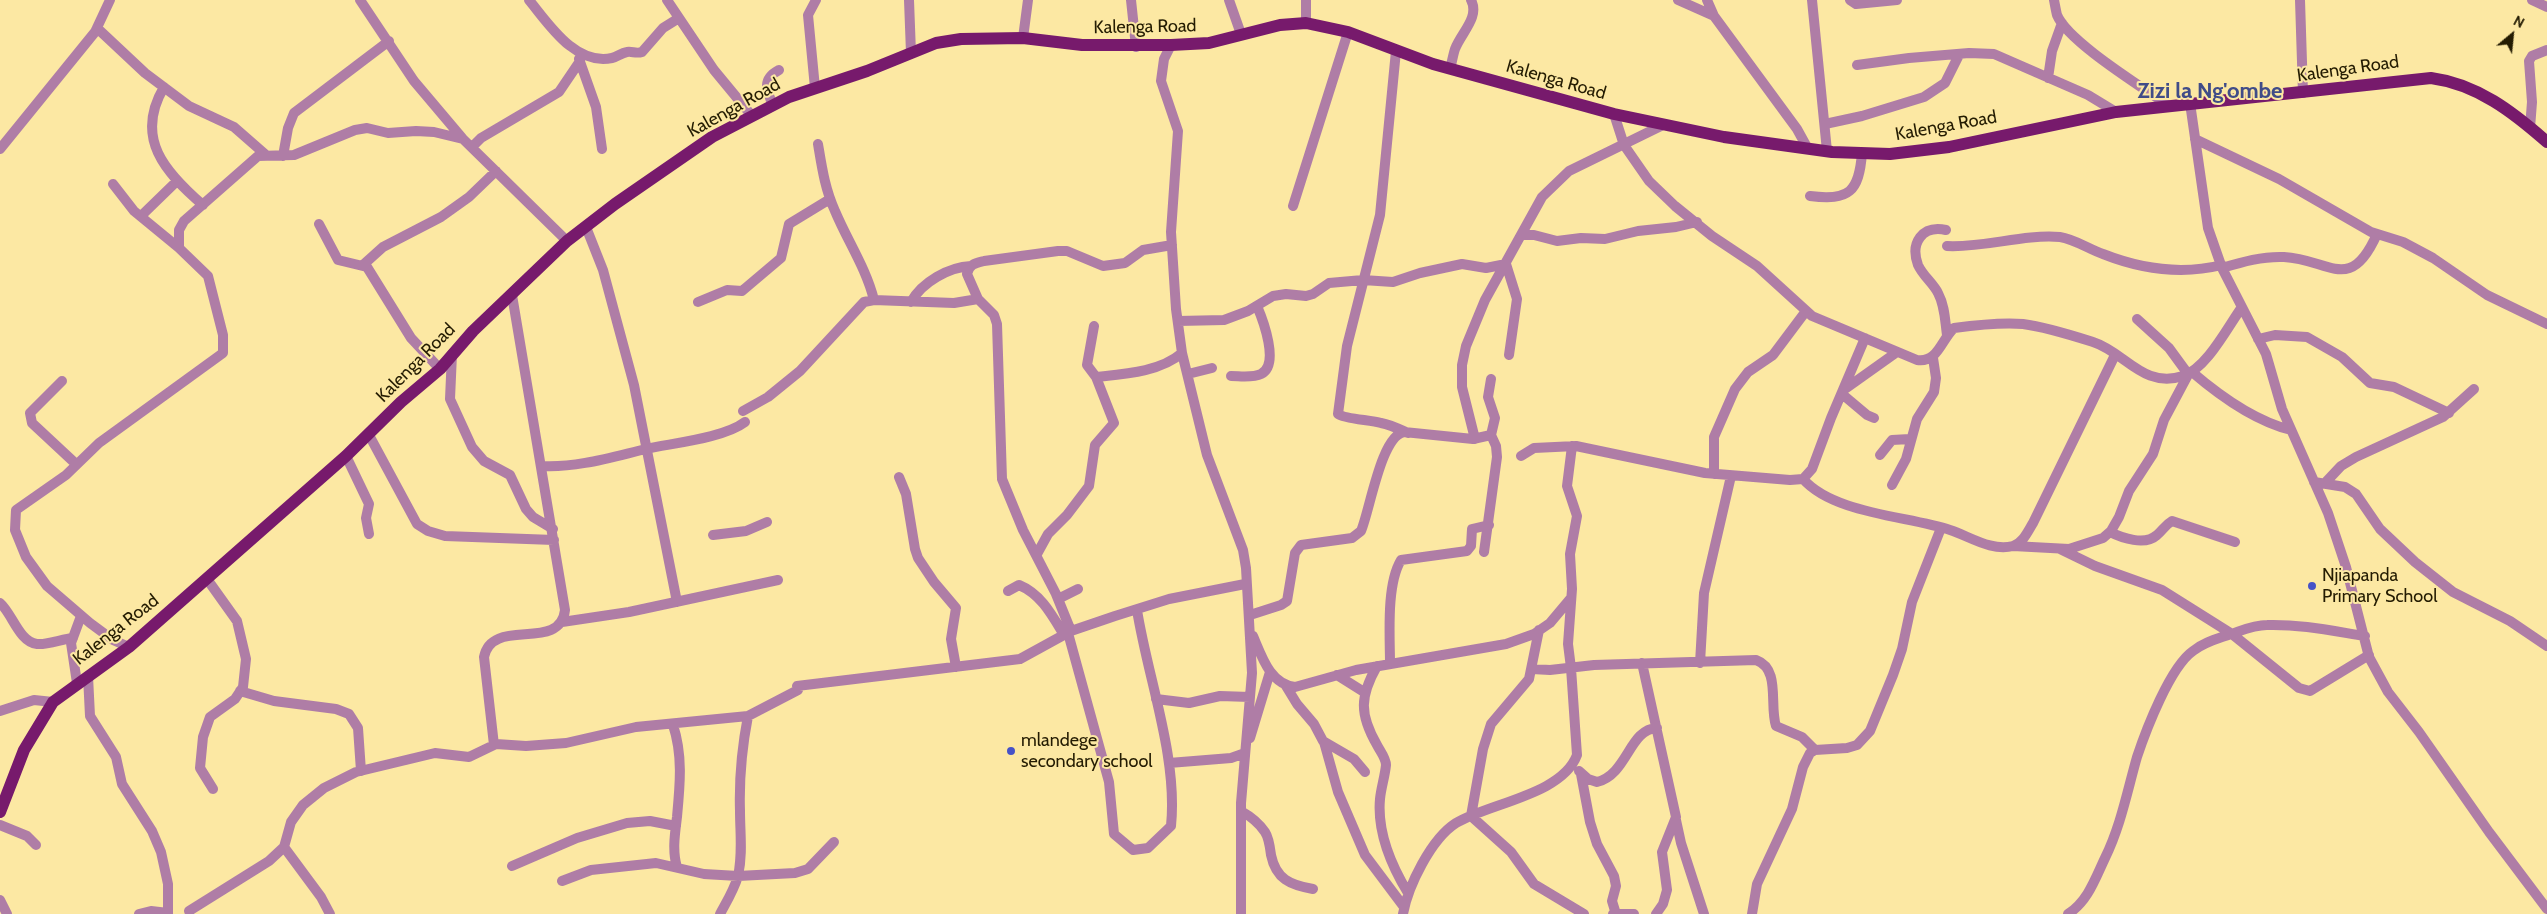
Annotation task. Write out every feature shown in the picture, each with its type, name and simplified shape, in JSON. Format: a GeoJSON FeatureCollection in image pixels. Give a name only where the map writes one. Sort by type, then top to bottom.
{"type":"FeatureCollection","features":[{"type":"Feature","properties":{"kind":"main road","name":"Kalenga Road"},"geometry":{"type":"LineString","coordinates":[[0,812],[24,750],[54,702],[76,683],[129,647],[346,456],[401,402],[440,369],[473,331],[567,241],[615,204],[712,137],[789,96],[867,71],[936,43],[962,39],[1023,38],[1082,45],[1136,46],[1209,43],[1241,34],[1306,23],[1348,32],[1450,69],[1614,114],[1724,137],[1827,151],[1890,154],[1949,147],[2116,112],[2303,93],[2411,78],[2452,81],[2488,98],[2546,141]]}},
{"type":"Feature","properties":{"kind":"street"},"geometry":{"type":"LineString","coordinates":[[0,148],[97,28],[110,0]]}},
{"type":"Feature","properties":{"kind":"street"},"geometry":{"type":"LineString","coordinates":[[360,0],[414,81],[463,139],[567,241]]}},
{"type":"Feature","properties":{"kind":"street"},"geometry":{"type":"LineString","coordinates":[[529,0],[557,36],[575,48],[603,58],[612,58],[628,52],[642,52],[663,28],[679,18]]}},
{"type":"Feature","properties":{"kind":"street"},"geometry":{"type":"LineString","coordinates":[[667,0],[714,70],[752,116]]}},
{"type":"Feature","properties":{"kind":"street"},"geometry":{"type":"LineString","coordinates":[[815,88],[808,15],[816,0]]}},
{"type":"Feature","properties":{"kind":"street"},"geometry":{"type":"LineString","coordinates":[[909,0],[911,53]]}},
{"type":"Feature","properties":{"kind":"street"},"geometry":{"type":"LineString","coordinates":[[1023,38],[1028,0]]}},
{"type":"Feature","properties":{"kind":"street"},"geometry":{"type":"LineString","coordinates":[[1131,0],[1136,46]]}},
{"type":"Feature","properties":{"kind":"street"},"geometry":{"type":"LineString","coordinates":[[1229,0],[1241,34]]}},
{"type":"Feature","properties":{"kind":"street"},"geometry":{"type":"LineString","coordinates":[[1306,0],[1306,23]]}},
{"type":"Feature","properties":{"kind":"street"},"geometry":{"type":"LineString","coordinates":[[1450,69],[1455,49],[1470,22],[1474,7],[1471,0]]}},
{"type":"Feature","properties":{"kind":"street"},"geometry":{"type":"LineString","coordinates":[[1678,0],[1714,16]]}},
{"type":"Feature","properties":{"kind":"street"},"geometry":{"type":"LineString","coordinates":[[1707,0],[1714,16],[1797,129],[1808,149]]}},
{"type":"Feature","properties":{"kind":"street"},"geometry":{"type":"LineString","coordinates":[[1812,0],[1827,151]]}},
{"type":"Feature","properties":{"kind":"street"},"geometry":{"type":"LineString","coordinates":[[1850,0],[1856,4],[1897,0]]}},
{"type":"Feature","properties":{"kind":"street"},"geometry":{"type":"LineString","coordinates":[[2054,0],[2062,23],[2111,67],[2169,106]]}},
{"type":"Feature","properties":{"kind":"street"},"geometry":{"type":"LineString","coordinates":[[2300,0],[2299,34],[2303,93]]}},
{"type":"Feature","properties":{"kind":"street"},"geometry":{"type":"LineString","coordinates":[[2532,0],[2547,7]]}},
{"type":"Feature","properties":{"kind":"street"},"geometry":{"type":"LineString","coordinates":[[2048,78],[2052,51],[2062,23]]}},
{"type":"Feature","properties":{"kind":"street"},"geometry":{"type":"LineString","coordinates":[[97,28],[145,73],[189,106],[234,127],[266,155]]}},
{"type":"Feature","properties":{"kind":"street"},"geometry":{"type":"LineString","coordinates":[[1293,206],[1348,32]]}},
{"type":"Feature","properties":{"kind":"street"},"geometry":{"type":"LineString","coordinates":[[283,156],[288,128],[294,113],[328,85],[388,41]]}},
{"type":"Feature","properties":{"kind":"street"},"geometry":{"type":"LineString","coordinates":[[1171,45],[1161,71],[1165,96],[1178,130],[1178,152],[1171,216],[1182,353],[1207,456],[1243,550],[1245,584],[1250,615],[1250,697],[1241,811],[1241,914]]}},
{"type":"Feature","properties":{"kind":"street"},"geometry":{"type":"LineString","coordinates":[[575,48],[596,107],[602,149]]}},
{"type":"Feature","properties":{"kind":"street"},"geometry":{"type":"LineString","coordinates":[[2530,128],[2532,102],[2529,61],[2532,56],[2547,50]]}},
{"type":"Feature","properties":{"kind":"street"},"geometry":{"type":"LineString","coordinates":[[1396,51],[1380,215],[1348,346],[1338,414],[1342,417],[1361,418],[1392,425],[1408,433]]}},
{"type":"Feature","properties":{"kind":"street"},"geometry":{"type":"LineString","coordinates":[[1857,65],[1901,58],[1994,54],[2088,95],[2116,112]]}},
{"type":"Feature","properties":{"kind":"street"},"geometry":{"type":"LineString","coordinates":[[1825,124],[1862,116],[1932,93],[1945,83],[1959,55]]}},
{"type":"Feature","properties":{"kind":"street"},"geometry":{"type":"LineString","coordinates":[[472,147],[482,138],[559,92],[580,62]]}},
{"type":"Feature","properties":{"kind":"street"},"geometry":{"type":"LineString","coordinates":[[773,105],[767,92],[767,81],[770,75],[779,70]]}},
{"type":"Feature","properties":{"kind":"street"},"geometry":{"type":"LineString","coordinates":[[164,87],[155,106],[152,132],[154,144],[163,162],[177,181],[203,205]]}},
{"type":"Feature","properties":{"kind":"street"},"geometry":{"type":"LineString","coordinates":[[2190,104],[2208,228],[2222,266],[2266,354],[2282,409],[2328,513],[2369,655],[2388,692],[2547,909]]}},
{"type":"Feature","properties":{"kind":"street"},"geometry":{"type":"LineString","coordinates":[[1614,114],[1624,145],[1649,181],[1675,206],[1712,236],[1757,266],[1806,311],[1820,320],[1918,360],[1925,361],[1933,358]]}},
{"type":"Feature","properties":{"kind":"street"},"geometry":{"type":"LineString","coordinates":[[1474,439],[1462,387],[1462,365],[1474,325],[1542,197],[1569,171],[1665,124]]}},
{"type":"Feature","properties":{"kind":"street"},"geometry":{"type":"LineString","coordinates":[[179,248],[179,230],[184,221],[253,159],[266,155],[294,155],[355,130],[367,128],[388,133],[416,130],[434,132],[463,139]]}},
{"type":"Feature","properties":{"kind":"street"},"geometry":{"type":"LineString","coordinates":[[2195,139],[2218,152],[2279,179],[2335,213],[2377,234],[2411,246],[2487,294],[2547,324]]}},
{"type":"Feature","properties":{"kind":"street"},"geometry":{"type":"LineString","coordinates":[[818,144],[824,181],[830,199],[869,280],[874,300]]}},
{"type":"Feature","properties":{"kind":"street"},"geometry":{"type":"LineString","coordinates":[[1810,196],[1838,197],[1848,194],[1853,190],[1861,170],[1862,153]]}},
{"type":"Feature","properties":{"kind":"street"},"geometry":{"type":"LineString","coordinates":[[363,265],[383,247],[441,217],[469,197],[496,171]]}},
{"type":"Feature","properties":{"kind":"street"},"geometry":{"type":"LineString","coordinates":[[141,216],[177,181]]}},
{"type":"Feature","properties":{"kind":"street"},"geometry":{"type":"LineString","coordinates":[[113,184],[141,216],[179,248],[208,276],[223,335],[224,353],[99,443],[66,476],[20,505],[14,517],[15,530],[26,558],[46,586],[113,640],[129,647]]}},
{"type":"Feature","properties":{"kind":"street"},"geometry":{"type":"LineString","coordinates":[[698,302],[727,290],[742,290],[781,258],[789,224],[830,199]]}},
{"type":"Feature","properties":{"kind":"street"},"geometry":{"type":"LineString","coordinates":[[1521,235],[1564,241],[1576,238],[1605,240],[1638,231],[1676,227],[1697,222]]}},
{"type":"Feature","properties":{"kind":"street"},"geometry":{"type":"LineString","coordinates":[[319,224],[338,260],[367,267],[411,338],[440,369]]}},
{"type":"Feature","properties":{"kind":"street"},"geometry":{"type":"LineString","coordinates":[[586,227],[611,296],[634,385],[677,602]]}},
{"type":"Feature","properties":{"kind":"street"},"geometry":{"type":"LineString","coordinates":[[1946,230],[1933,229],[1924,232],[1917,240],[1916,248],[1918,265],[1938,292],[1943,305],[1946,335]]}},
{"type":"Feature","properties":{"kind":"street"},"geometry":{"type":"LineString","coordinates":[[1947,246],[1970,247],[2033,237],[2062,237],[2109,256],[2173,271],[2206,269],[2244,261],[2283,257],[2297,259],[2331,270],[2343,269],[2360,263],[2367,255],[2377,234]]}},
{"type":"Feature","properties":{"kind":"street"},"geometry":{"type":"LineString","coordinates":[[911,302],[920,291],[955,267],[971,266],[984,261],[1065,250],[1103,266],[1120,264],[1143,250],[1172,245]]}},
{"type":"Feature","properties":{"kind":"street"},"geometry":{"type":"LineString","coordinates":[[1178,321],[1224,320],[1279,295],[1306,296],[1313,294],[1328,283],[1364,280],[1393,282],[1406,279],[1420,272],[1462,264],[1486,268],[1506,264]]}},
{"type":"Feature","properties":{"kind":"street"},"geometry":{"type":"LineString","coordinates":[[1506,264],[1517,299],[1509,355]]}},
{"type":"Feature","properties":{"kind":"street"},"geometry":{"type":"LineString","coordinates":[[971,266],[968,274],[978,299],[994,315],[997,324],[1002,479],[1023,530],[1058,598],[1109,782],[1114,834],[1132,850],[1148,848],[1171,826],[1172,794],[1169,763],[1137,610]]}},
{"type":"Feature","properties":{"kind":"street"},"geometry":{"type":"LineString","coordinates":[[512,295],[554,535],[565,610],[562,622]]}},
{"type":"Feature","properties":{"kind":"street"},"geometry":{"type":"LineString","coordinates":[[743,411],[781,387],[838,333],[856,309],[864,302],[874,300],[954,303],[978,299]]}},
{"type":"Feature","properties":{"kind":"street"},"geometry":{"type":"LineString","coordinates":[[1230,376],[1259,375],[1267,371],[1270,364],[1266,326],[1257,306]]}},
{"type":"Feature","properties":{"kind":"street"},"geometry":{"type":"LineString","coordinates":[[1892,484],[1906,459],[1910,439],[1918,419],[1934,392],[1936,378],[1933,358],[1946,335],[1954,328],[2023,324],[2096,343],[2152,376],[2166,379],[2189,373],[2201,365],[2242,308]]}},
{"type":"Feature","properties":{"kind":"street"},"geometry":{"type":"LineString","coordinates":[[1714,474],[1714,437],[1736,389],[1748,372],[1779,349],[1806,311]]}},
{"type":"Feature","properties":{"kind":"street"},"geometry":{"type":"LineString","coordinates":[[2137,320],[2169,348],[2189,373],[2240,408],[2277,426],[2291,430]]}},
{"type":"Feature","properties":{"kind":"street"},"geometry":{"type":"LineString","coordinates":[[1037,554],[1048,534],[1067,515],[1089,486],[1095,445],[1114,424],[1096,377],[1086,363],[1094,326]]}},
{"type":"Feature","properties":{"kind":"street"},"geometry":{"type":"LineString","coordinates":[[2258,339],[2274,335],[2307,337],[2342,357],[2370,383],[2394,387],[2449,413]]}},
{"type":"Feature","properties":{"kind":"street"},"geometry":{"type":"LineString","coordinates":[[1803,479],[1812,469],[1865,338]]}},
{"type":"Feature","properties":{"kind":"street"},"geometry":{"type":"LineString","coordinates":[[1842,392],[1897,352]]}},
{"type":"Feature","properties":{"kind":"street"},"geometry":{"type":"LineString","coordinates":[[1096,377],[1132,373],[1168,364],[1182,353]]}},
{"type":"Feature","properties":{"kind":"street"},"geometry":{"type":"LineString","coordinates":[[452,354],[450,399],[472,447],[490,465],[510,475],[526,509],[532,517],[554,535]]}},
{"type":"Feature","properties":{"kind":"street"},"geometry":{"type":"LineString","coordinates":[[2013,546],[2025,537],[2033,523],[2115,355]]}},
{"type":"Feature","properties":{"kind":"street"},"geometry":{"type":"LineString","coordinates":[[1188,374],[1212,368]]}},
{"type":"Feature","properties":{"kind":"street"},"geometry":{"type":"LineString","coordinates":[[1521,456],[1534,448],[1572,446],[1714,474],[1803,479],[1819,492],[1854,506],[1941,528],[1984,543],[1997,546],[2060,549],[2084,546],[2110,532],[2119,517],[2129,491],[2153,454],[2164,420],[2189,373]]}},
{"type":"Feature","properties":{"kind":"street"},"geometry":{"type":"LineString","coordinates":[[1484,552],[1497,458],[1496,446],[1491,435],[1495,418],[1488,397],[1491,379]]}},
{"type":"Feature","properties":{"kind":"street"},"geometry":{"type":"LineString","coordinates":[[62,381],[30,413],[30,418],[32,423],[76,464]]}},
{"type":"Feature","properties":{"kind":"street"},"geometry":{"type":"LineString","coordinates":[[2326,483],[2341,466],[2356,457],[2449,413],[2474,389]]}},
{"type":"Feature","properties":{"kind":"street"},"geometry":{"type":"LineString","coordinates":[[1842,392],[1867,415],[1874,418]]}},
{"type":"Feature","properties":{"kind":"street"},"geometry":{"type":"LineString","coordinates":[[541,466],[576,464],[647,449],[728,431],[745,422]]}},
{"type":"Feature","properties":{"kind":"street"},"geometry":{"type":"LineString","coordinates":[[1250,615],[1281,606],[1287,600],[1296,553],[1301,544],[1357,535],[1365,522],[1387,448],[1396,435],[1408,433],[1474,439],[1491,435]]}},
{"type":"Feature","properties":{"kind":"street"},"geometry":{"type":"LineString","coordinates":[[369,435],[417,524],[428,531],[445,536],[554,535]]}},
{"type":"Feature","properties":{"kind":"street"},"geometry":{"type":"LineString","coordinates":[[1880,455],[1895,438],[1910,439]]}},
{"type":"Feature","properties":{"kind":"street"},"geometry":{"type":"LineString","coordinates":[[1404,910],[1408,893],[1417,872],[1442,837],[1454,824],[1536,792],[1563,774],[1574,764],[1577,747],[1568,644],[1571,598],[1570,554],[1577,516],[1567,486],[1572,446]]}},
{"type":"Feature","properties":{"kind":"street"},"geometry":{"type":"LineString","coordinates":[[346,456],[369,504],[366,525],[369,534]]}},
{"type":"Feature","properties":{"kind":"street"},"geometry":{"type":"LineString","coordinates":[[1700,663],[1704,593],[1732,476]]}},
{"type":"Feature","properties":{"kind":"street"},"geometry":{"type":"LineString","coordinates":[[899,477],[906,494],[918,558],[934,582],[956,608],[951,639],[956,667]]}},
{"type":"Feature","properties":{"kind":"street"},"geometry":{"type":"LineString","coordinates":[[2314,482],[2346,486],[2356,494],[2367,512],[2392,542],[2454,592],[2510,621],[2547,646]]}},
{"type":"Feature","properties":{"kind":"street"},"geometry":{"type":"LineString","coordinates":[[713,535],[746,531],[767,522]]}},
{"type":"Feature","properties":{"kind":"street"},"geometry":{"type":"LineString","coordinates":[[2110,532],[2132,540],[2148,540],[2156,536],[2172,522],[2235,542]]}},
{"type":"Feature","properties":{"kind":"street"},"geometry":{"type":"LineString","coordinates":[[1390,664],[1390,620],[1394,586],[1401,560],[1467,551],[1471,546],[1472,529],[1488,525]]}},
{"type":"Feature","properties":{"kind":"street"},"geometry":{"type":"LineString","coordinates":[[1752,914],[1757,884],[1792,809],[1803,767],[1810,753],[1815,750],[1847,748],[1857,745],[1870,731],[1894,675],[1902,649],[1912,602],[1941,528]]}},
{"type":"Feature","properties":{"kind":"street"},"geometry":{"type":"LineString","coordinates":[[2060,549],[2096,566],[2162,590],[2232,634],[2298,688],[2310,690],[2369,655]]}},
{"type":"Feature","properties":{"kind":"street"},"geometry":{"type":"LineString","coordinates":[[207,579],[237,621],[244,644],[245,679],[240,691],[235,698],[210,717],[202,737],[200,768],[214,789]]}},
{"type":"Feature","properties":{"kind":"street"},"geometry":{"type":"LineString","coordinates":[[494,745],[484,657],[486,647],[491,641],[502,636],[539,633],[562,622],[677,602],[778,580]]}},
{"type":"Feature","properties":{"kind":"street"},"geometry":{"type":"LineString","coordinates":[[189,911],[269,862],[284,847],[291,822],[303,805],[324,788],[361,771],[435,753],[469,757],[494,745],[566,743],[636,727],[673,725],[748,716],[797,688],[1020,659],[1068,633],[1137,610],[1169,600],[1245,584]]}},
{"type":"Feature","properties":{"kind":"street"},"geometry":{"type":"LineString","coordinates":[[1008,591],[1019,585],[1036,596],[1068,633]]}},
{"type":"Feature","properties":{"kind":"street"},"geometry":{"type":"LineString","coordinates":[[1058,598],[1078,589]]}},
{"type":"Feature","properties":{"kind":"street"},"geometry":{"type":"LineString","coordinates":[[1286,686],[1295,687],[1378,666],[1506,644],[1540,630],[1550,623],[1571,598]]}},
{"type":"Feature","properties":{"kind":"street"},"geometry":{"type":"LineString","coordinates":[[0,603],[7,609],[19,629],[33,642],[40,644],[73,638]]}},
{"type":"Feature","properties":{"kind":"street"},"geometry":{"type":"LineString","coordinates":[[76,683],[70,650],[81,616]]}},
{"type":"Feature","properties":{"kind":"street"},"geometry":{"type":"LineString","coordinates":[[2068,914],[2083,902],[2113,842],[2140,749],[2172,676],[2181,662],[2192,651],[2206,643],[2243,629],[2266,625],[2365,636]]}},
{"type":"Feature","properties":{"kind":"street"},"geometry":{"type":"LineString","coordinates":[[1471,816],[1481,757],[1491,724],[1529,679],[1540,630]]}},
{"type":"Feature","properties":{"kind":"street"},"geometry":{"type":"LineString","coordinates":[[1250,631],[1270,672],[1286,686],[1301,710],[1314,724],[1324,742],[1338,792],[1365,855],[1404,910]]}},
{"type":"Feature","properties":{"kind":"street"},"geometry":{"type":"LineString","coordinates":[[1532,669],[1642,662],[1700,663],[1756,660],[1762,662],[1770,672],[1776,726],[1802,737],[1815,750]]}},
{"type":"Feature","properties":{"kind":"street"},"geometry":{"type":"LineString","coordinates":[[1642,662],[1681,843],[1704,914]]}},
{"type":"Feature","properties":{"kind":"street"},"geometry":{"type":"LineString","coordinates":[[1378,666],[1364,692],[1365,718],[1386,764],[1380,800],[1379,821],[1383,839],[1399,878],[1408,893]]}},
{"type":"Feature","properties":{"kind":"street"},"geometry":{"type":"LineString","coordinates":[[1169,763],[1231,758],[1245,751],[1270,672]]}},
{"type":"Feature","properties":{"kind":"street"},"geometry":{"type":"LineString","coordinates":[[1337,675],[1364,692]]}},
{"type":"Feature","properties":{"kind":"street"},"geometry":{"type":"LineString","coordinates":[[88,676],[90,716],[116,757],[122,784],[152,831],[161,852],[168,884],[168,913],[151,911],[139,914]]}},
{"type":"Feature","properties":{"kind":"street"},"geometry":{"type":"LineString","coordinates":[[240,691],[274,701],[343,710],[349,714],[358,728],[361,771]]}},
{"type":"Feature","properties":{"kind":"street"},"geometry":{"type":"LineString","coordinates":[[1156,699],[1189,703],[1220,696],[1250,697]]}},
{"type":"Feature","properties":{"kind":"street"},"geometry":{"type":"LineString","coordinates":[[0,711],[34,700],[54,702]]}},
{"type":"Feature","properties":{"kind":"street"},"geometry":{"type":"LineString","coordinates":[[720,914],[730,898],[738,876],[742,835],[740,775],[743,741],[748,716]]}},
{"type":"Feature","properties":{"kind":"street"},"geometry":{"type":"LineString","coordinates":[[673,725],[680,752],[674,860],[677,867]]}},
{"type":"Feature","properties":{"kind":"street"},"geometry":{"type":"LineString","coordinates":[[1581,774],[1597,782],[1609,778],[1618,770],[1632,746],[1642,734],[1650,728],[1657,728]]}},
{"type":"Feature","properties":{"kind":"street"},"geometry":{"type":"LineString","coordinates":[[1324,742],[1354,759],[1365,772]]}},
{"type":"Feature","properties":{"kind":"street"},"geometry":{"type":"LineString","coordinates":[[1574,764],[1581,774],[1590,822],[1597,844],[1614,876],[1616,886],[1612,900],[1615,914],[1634,914]]}},
{"type":"Feature","properties":{"kind":"street"},"geometry":{"type":"LineString","coordinates":[[1241,811],[1254,820],[1265,832],[1276,870],[1281,877],[1292,885],[1313,889]]}},
{"type":"Feature","properties":{"kind":"street"},"geometry":{"type":"LineString","coordinates":[[1471,816],[1511,852],[1534,884],[1584,914]]}},
{"type":"Feature","properties":{"kind":"street"},"geometry":{"type":"LineString","coordinates":[[1656,914],[1663,904],[1667,890],[1662,852],[1676,817]]}},
{"type":"Feature","properties":{"kind":"street"},"geometry":{"type":"LineString","coordinates":[[512,866],[577,838],[627,823],[650,821],[676,826]]}},
{"type":"Feature","properties":{"kind":"street"},"geometry":{"type":"LineString","coordinates":[[0,825],[26,836],[36,845]]}},
{"type":"Feature","properties":{"kind":"street"},"geometry":{"type":"LineString","coordinates":[[562,881],[584,872],[609,867],[656,863],[704,874],[738,876],[795,873],[808,869],[834,842]]}},
{"type":"Feature","properties":{"kind":"street"},"geometry":{"type":"LineString","coordinates":[[284,847],[321,897],[330,914]]}},
{"type":"Feature","properties":{"kind":"street"},"geometry":{"type":"LineString","coordinates":[[0,900],[7,914]]}},
{"type":"Feature","properties":{"kind":"place","name":"Njiapanda Primary School"},"geometry":{"type":"Point","coordinates":[2312,586]}},
{"type":"Feature","properties":{"kind":"place","name":"mlandege secondary school"},"geometry":{"type":"Point","coordinates":[1011,751]}},
{"type":"Feature","properties":{"kind":"district","name":"Zizi la Ng'ombe"},"geometry":{"type":"Point","coordinates":[2210,92]}}]}
